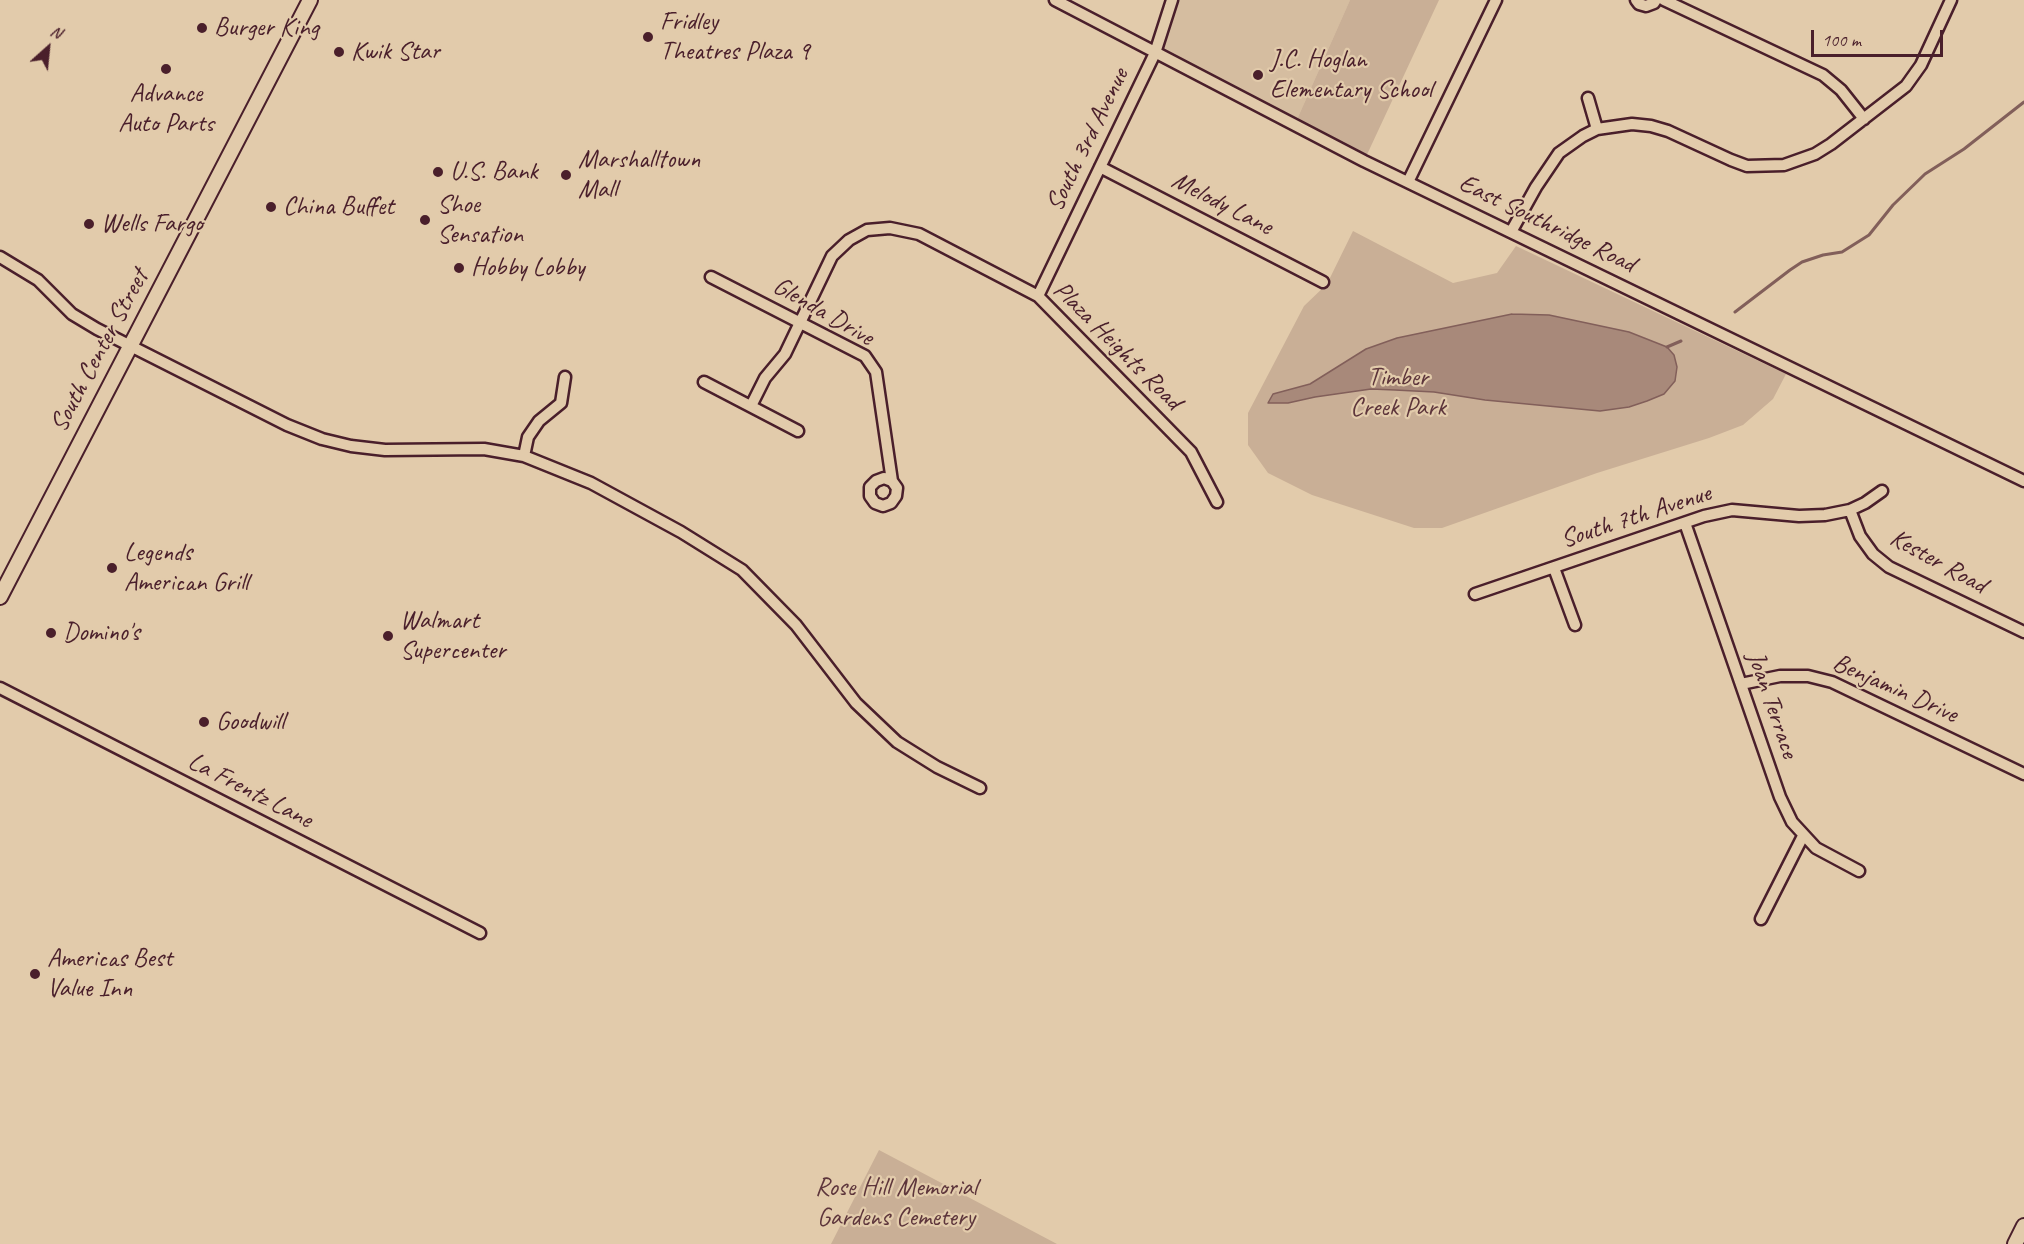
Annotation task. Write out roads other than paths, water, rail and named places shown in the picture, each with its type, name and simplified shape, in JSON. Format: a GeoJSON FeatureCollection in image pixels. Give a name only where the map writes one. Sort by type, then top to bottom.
{"type":"FeatureCollection","features":[{"type":"Feature","properties":{"kind":"main road","name":"South Center Street"},"geometry":{"type":"LineString","coordinates":[[0,597],[310,0]]}},
{"type":"Feature","properties":{"kind":"main road"},"geometry":{"type":"LineString","coordinates":[[2015,1244],[2024,1226]]}},
{"type":"Feature","properties":{"kind":"street","name":"East Southridge Road"},"geometry":{"type":"LineString","coordinates":[[1055,0],[1408,182],[2024,481]]}},
{"type":"Feature","properties":{"kind":"street","name":"South 3rd Avenue"},"geometry":{"type":"LineString","coordinates":[[1038,297],[1155,52],[1172,0]]}},
{"type":"Feature","properties":{"kind":"street"},"geometry":{"type":"LineString","coordinates":[[1408,182],[1496,0]]}},
{"type":"Feature","properties":{"kind":"street"},"geometry":{"type":"LineString","coordinates":[[1636,0],[1639,4],[1646,6],[1656,0]]}},
{"type":"Feature","properties":{"kind":"street"},"geometry":{"type":"LineString","coordinates":[[1664,0],[1822,75],[1840,90],[1864,119]]}},
{"type":"Feature","properties":{"kind":"street"},"geometry":{"type":"LineString","coordinates":[[1511,231],[1559,153],[1583,136],[1598,129],[1632,124],[1651,126],[1668,131],[1747,166],[1784,165],[1815,153],[1899,92],[1913,77],[1921,65],[1949,1]]}},
{"type":"Feature","properties":{"kind":"street"},"geometry":{"type":"LineString","coordinates":[[1588,99],[1598,129]]}},
{"type":"Feature","properties":{"kind":"street","name":"Melody Lane"},"geometry":{"type":"LineString","coordinates":[[1100,167],[1323,282]]}},
{"type":"Feature","properties":{"kind":"street","name":"Plaza Heights Road"},"geometry":{"type":"LineString","coordinates":[[800,322],[832,256],[849,240],[867,230],[890,228],[919,234],[1038,297],[1191,452],[1216,502]]}},
{"type":"Feature","properties":{"kind":"street"},"geometry":{"type":"LineString","coordinates":[[0,257],[38,280],[72,314],[129,346],[287,425],[322,439],[351,446],[385,450],[484,449],[524,456],[591,483],[681,532],[742,570],[796,625],[856,703],[897,742],[937,767],[980,788]]}},
{"type":"Feature","properties":{"kind":"street","name":"Glenda Drive"},"geometry":{"type":"LineString","coordinates":[[711,277],[865,356],[876,372],[892,481]]}},
{"type":"Feature","properties":{"kind":"street"},"geometry":{"type":"LineString","coordinates":[[751,406],[765,378],[784,354],[800,322]]}},
{"type":"Feature","properties":{"kind":"street"},"geometry":{"type":"LineString","coordinates":[[524,456],[528,436],[539,421],[561,403],[565,377]]}},
{"type":"Feature","properties":{"kind":"street"},"geometry":{"type":"LineString","coordinates":[[704,382],[798,431]]}},
{"type":"Feature","properties":{"kind":"street","name":"South 7th Avenue"},"geometry":{"type":"LineString","coordinates":[[1475,594],[1685,523],[1732,510],[1799,516],[1825,515],[1850,510],[1882,491]]}},
{"type":"Feature","properties":{"kind":"street","name":"Kester Road"},"geometry":{"type":"LineString","coordinates":[[1850,510],[1860,536],[1873,554],[1889,567],[2024,632]]}},
{"type":"Feature","properties":{"kind":"street","name":"Joan Terrace"},"geometry":{"type":"LineString","coordinates":[[1685,523],[1780,797],[1792,822],[1803,836],[1830,856],[1858,871]]}},
{"type":"Feature","properties":{"kind":"street"},"geometry":{"type":"LineString","coordinates":[[1554,568],[1575,625]]}},
{"type":"Feature","properties":{"kind":"street","name":"Benjamin Drive"},"geometry":{"type":"LineString","coordinates":[[1741,684],[1780,676],[1808,676],[1832,682],[2024,774]]}},
{"type":"Feature","properties":{"kind":"street","name":"La Frentz Lane"},"geometry":{"type":"LineString","coordinates":[[0,688],[480,933]]}},
{"type":"Feature","properties":{"kind":"street"},"geometry":{"type":"LineString","coordinates":[[1761,919],[1803,836]]}},
{"type":"Feature","properties":{"kind":"waterway"},"geometry":{"type":"LineString","coordinates":[[1735,312],[1802,262],[1842,252],[1869,235],[1893,205],[1925,174],[1964,149],[2024,102]]}},
{"type":"Feature","properties":{"kind":"waterway"},"geometry":{"type":"LineString","coordinates":[[1667,347],[1681,341]]}},
{"type":"Feature","properties":{"kind":"place","name":"Burger King"},"geometry":{"type":"Point","coordinates":[202,28]}},
{"type":"Feature","properties":{"kind":"place","name":"Fridley Theatres Plaza 9"},"geometry":{"type":"Point","coordinates":[648,37]}},
{"type":"Feature","properties":{"kind":"place","name":"Kwik Star"},"geometry":{"type":"Point","coordinates":[339,52]}},
{"type":"Feature","properties":{"kind":"place","name":"Advance Auto Parts"},"geometry":{"type":"Point","coordinates":[166,69]}},
{"type":"Feature","properties":{"kind":"place","name":"J.C. Hoglan Elementary School"},"geometry":{"type":"Point","coordinates":[1258,75]}},
{"type":"Feature","properties":{"kind":"place","name":"U.S. Bank"},"geometry":{"type":"Point","coordinates":[438,172]}},
{"type":"Feature","properties":{"kind":"place","name":"Marshalltown Mall"},"geometry":{"type":"Point","coordinates":[566,175]}},
{"type":"Feature","properties":{"kind":"place","name":"China Buffet"},"geometry":{"type":"Point","coordinates":[271,207]}},
{"type":"Feature","properties":{"kind":"place","name":"Shoe Sensation"},"geometry":{"type":"Point","coordinates":[425,220]}},
{"type":"Feature","properties":{"kind":"place","name":"Wells Fargo"},"geometry":{"type":"Point","coordinates":[89,224]}},
{"type":"Feature","properties":{"kind":"place","name":"Hobby Lobby"},"geometry":{"type":"Point","coordinates":[459,268]}},
{"type":"Feature","properties":{"kind":"place","name":"Legends American Grill"},"geometry":{"type":"Point","coordinates":[112,568]}},
{"type":"Feature","properties":{"kind":"place","name":"Domino's"},"geometry":{"type":"Point","coordinates":[51,633]}},
{"type":"Feature","properties":{"kind":"place","name":"Walmart Supercenter"},"geometry":{"type":"Point","coordinates":[388,636]}},
{"type":"Feature","properties":{"kind":"place","name":"Goodwill"},"geometry":{"type":"Point","coordinates":[204,722]}},
{"type":"Feature","properties":{"kind":"place","name":"Americas Best Value Inn"},"geometry":{"type":"Point","coordinates":[35,974]}},
{"type":"Feature","properties":{"kind":"park label","name":"Timber Creek Park"},"geometry":{"type":"Point","coordinates":[1398,393]}},
{"type":"Feature","properties":{"kind":"park label","name":"Rose Hill Memorial Gardens Cemetery"},"geometry":{"type":"Point","coordinates":[896,1203]}}]}
